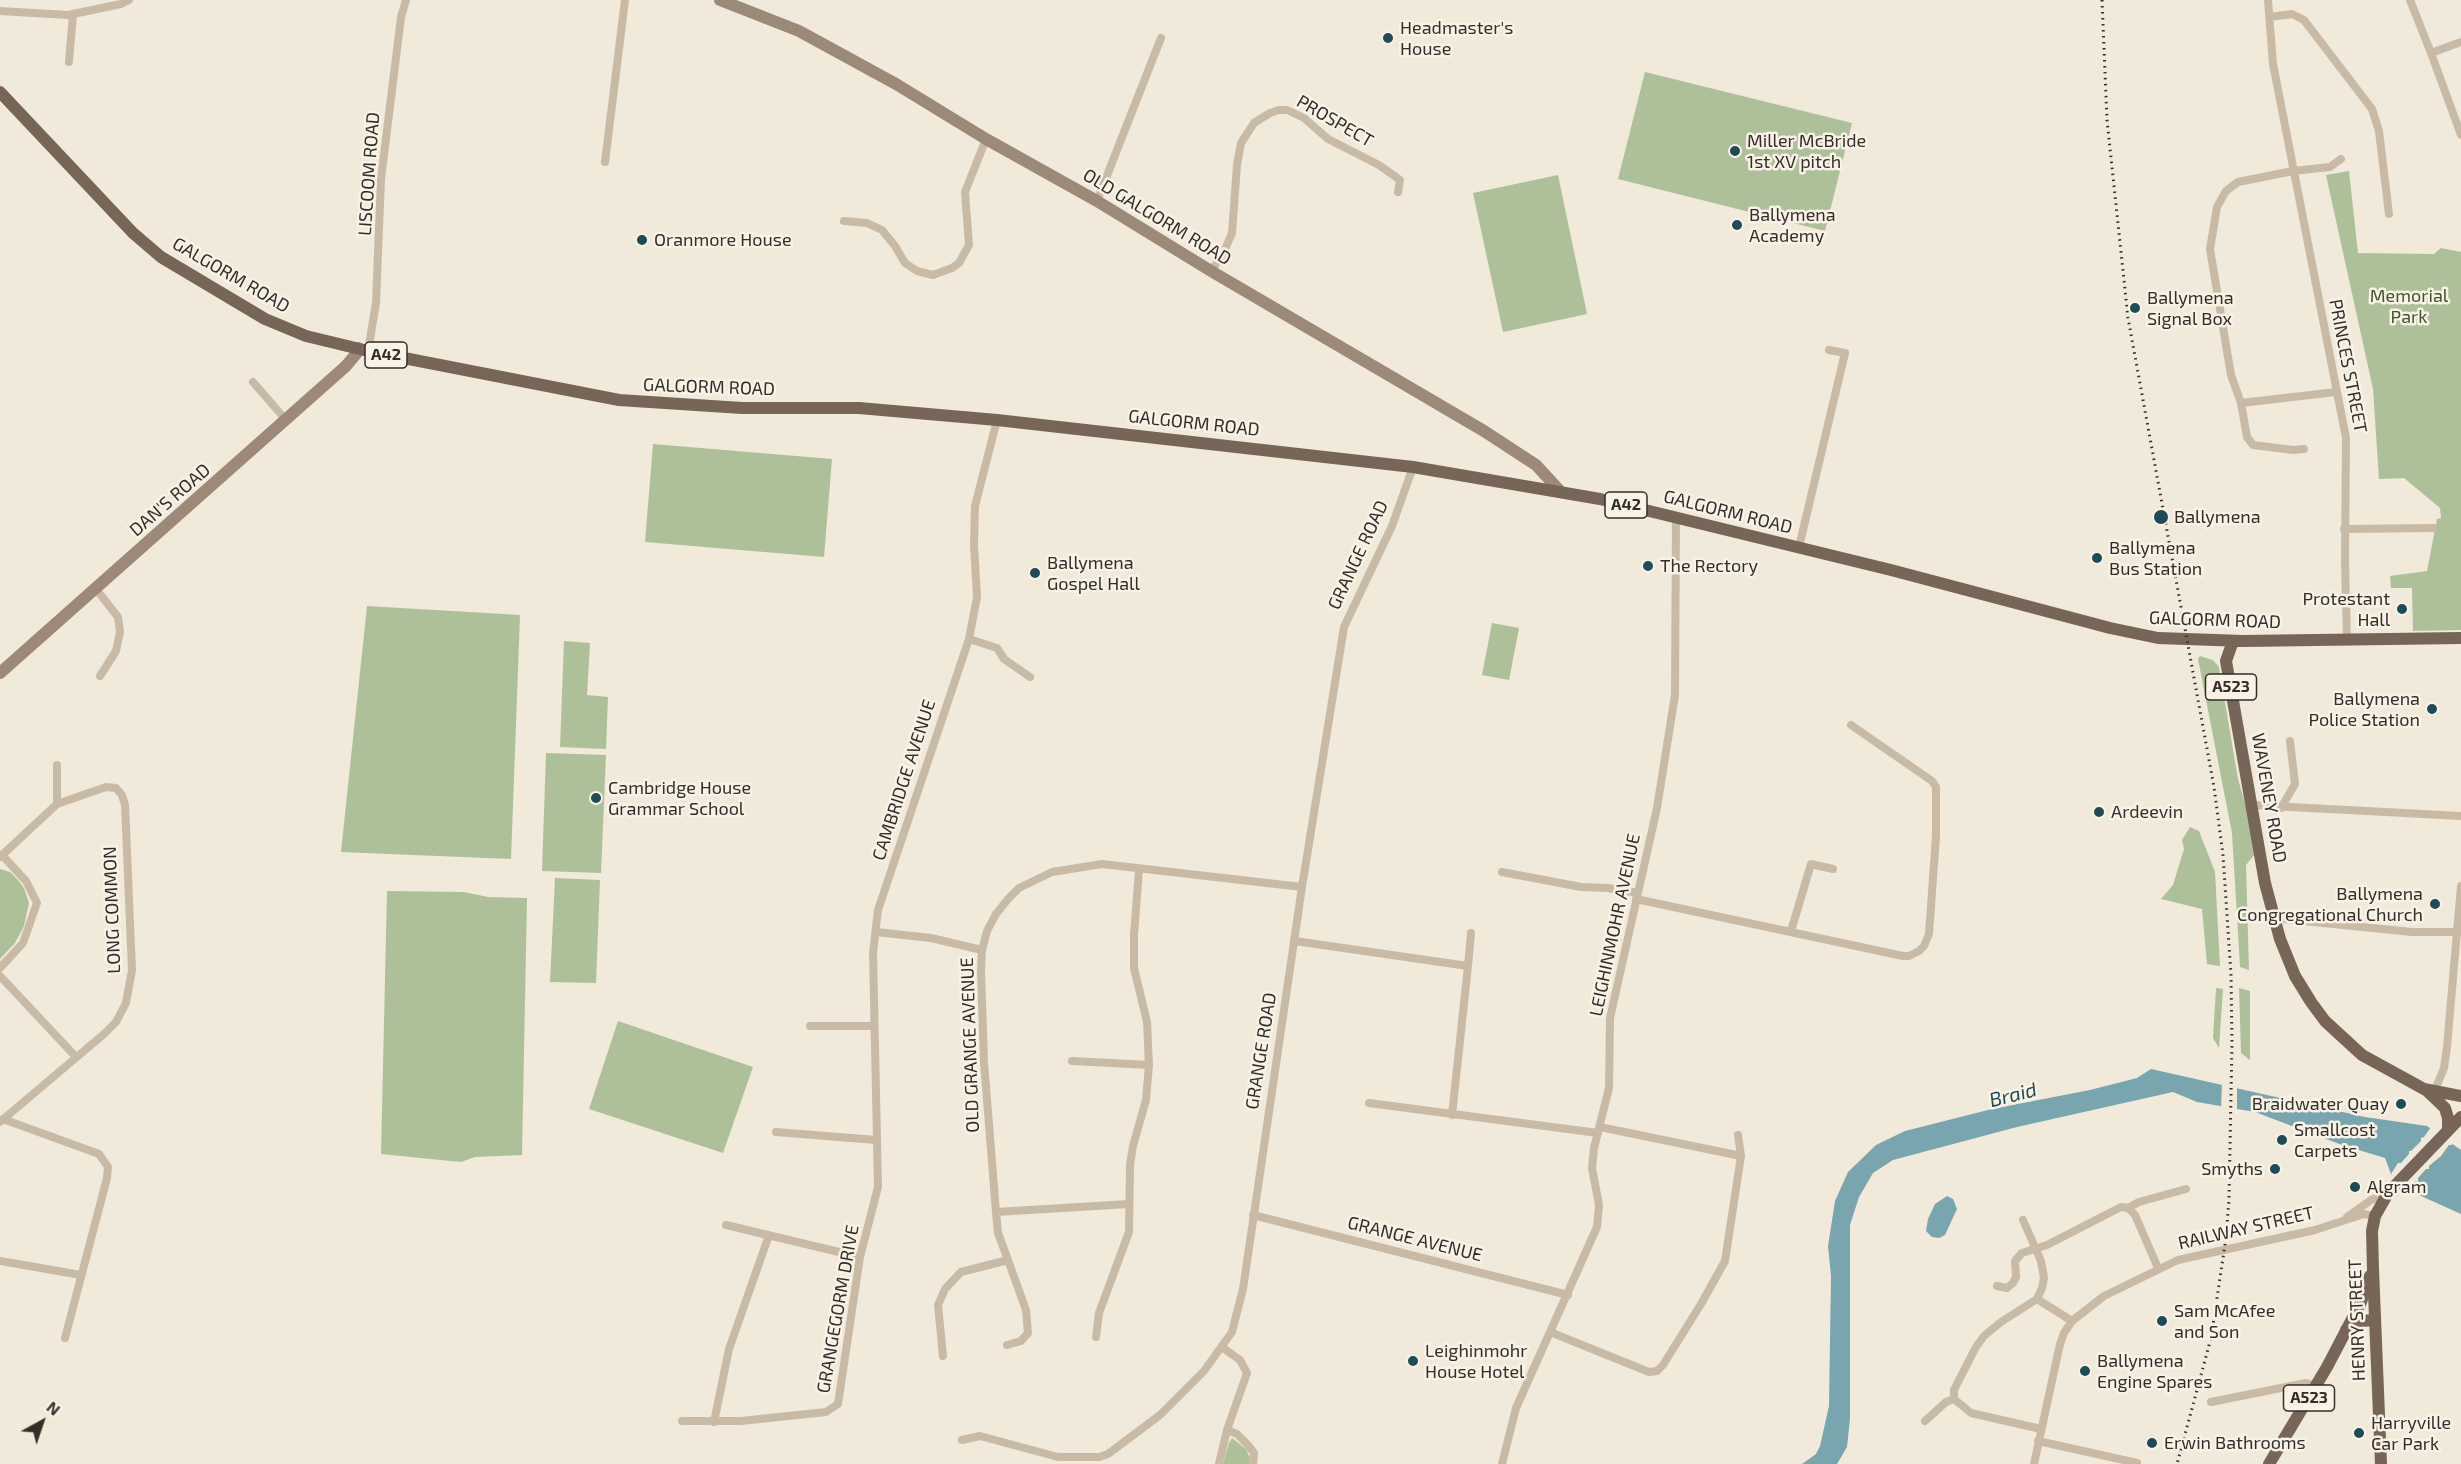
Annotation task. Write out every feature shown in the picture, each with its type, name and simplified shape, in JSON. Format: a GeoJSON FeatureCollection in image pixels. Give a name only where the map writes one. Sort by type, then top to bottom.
{"type":"FeatureCollection","features":[{"type":"Feature","properties":{"kind":"main road","name":"GALGORM ROAD"},"geometry":{"type":"LineString","coordinates":[[0,92],[125,225],[161,257],[265,319],[306,336],[363,350],[619,400],[742,408],[859,408],[997,420],[1413,467],[1560,490],[1676,517],[2119,630],[2165,639],[2347,641],[2461,638]]}},
{"type":"Feature","properties":{"kind":"main road","name":"WAVENEY ROAD"},"geometry":{"type":"LineString","coordinates":[[2211,641],[2226,661],[2274,921],[2295,976],[2325,1021],[2362,1055],[2430,1089],[2461,1096]]}},
{"type":"Feature","properties":{"kind":"main road","name":"WAVENEY ROAD"},"geometry":{"type":"LineString","coordinates":[[2226,661],[2233,641]]}},
{"type":"Feature","properties":{"kind":"main road"},"geometry":{"type":"LineString","coordinates":[[2430,1089],[2445,1108],[2448,1118],[2446,1132]]}},
{"type":"Feature","properties":{"kind":"main road","name":"A523"},"geometry":{"type":"LineString","coordinates":[[2446,1132],[2461,1117]]}},
{"type":"Feature","properties":{"kind":"main road","name":"HENRY STREET"},"geometry":{"type":"LineString","coordinates":[[2381,1464],[2372,1231],[2375,1216],[2388,1193],[2446,1132]]}},
{"type":"Feature","properties":{"kind":"main road","name":"A523"},"geometry":{"type":"LineString","coordinates":[[2269,1464],[2316,1386],[2361,1302],[2373,1269]]}},
{"type":"Feature","properties":{"kind":"main road"},"geometry":{"type":"LineString","coordinates":[[2346,1330],[2361,1321],[2375,1320]]}},
{"type":"Feature","properties":{"kind":"street"},"geometry":{"type":"LineString","coordinates":[[0,11],[74,14],[121,4],[129,0]]}},
{"type":"Feature","properties":{"kind":"street","name":"LISCOOM ROAD"},"geometry":{"type":"LineString","coordinates":[[363,350],[376,303],[381,178],[401,16],[406,0]]}},
{"type":"Feature","properties":{"kind":"street"},"geometry":{"type":"LineString","coordinates":[[605,162],[625,0]]}},
{"type":"Feature","properties":{"kind":"street","name":"OLD GALGORM ROAD"},"geometry":{"type":"LineString","coordinates":[[720,0],[800,31],[896,84],[986,140],[1097,201],[1211,271],[1484,431],[1536,465],[1560,490]]}},
{"type":"Feature","properties":{"kind":"street","name":"PRINCES STREET"},"geometry":{"type":"LineString","coordinates":[[2268,0],[2273,64],[2346,438],[2344,529],[2347,641]]}},
{"type":"Feature","properties":{"kind":"street"},"geometry":{"type":"LineString","coordinates":[[2410,0],[2461,135]]}},
{"type":"Feature","properties":{"kind":"street"},"geometry":{"type":"LineString","coordinates":[[69,62],[74,14]]}},
{"type":"Feature","properties":{"kind":"street"},"geometry":{"type":"LineString","coordinates":[[2270,17],[2292,15],[2304,20],[2372,110],[2379,131],[2389,214]]}},
{"type":"Feature","properties":{"kind":"street"},"geometry":{"type":"LineString","coordinates":[[1097,201],[1161,38]]}},
{"type":"Feature","properties":{"kind":"street"},"geometry":{"type":"LineString","coordinates":[[2431,53],[2461,42]]}},
{"type":"Feature","properties":{"kind":"street","name":"PROSPECT"},"geometry":{"type":"LineString","coordinates":[[1211,271],[1223,254],[1232,233],[1241,143],[1254,123],[1270,112],[1279,110],[1296,113],[1328,139],[1380,165],[1400,180],[1398,192]]}},
{"type":"Feature","properties":{"kind":"street"},"geometry":{"type":"LineString","coordinates":[[844,221],[867,223],[882,230],[896,246],[905,263],[917,271],[933,275],[952,268],[959,263],[969,245],[965,192],[986,140]]}},
{"type":"Feature","properties":{"kind":"street"},"geometry":{"type":"LineString","coordinates":[[2304,449],[2262,447],[2251,443],[2247,437],[2241,403],[2231,375],[2211,258],[2216,212],[2224,193],[2238,182],[2293,171],[2330,168],[2341,159]]}},
{"type":"Feature","properties":{"kind":"street","name":"DAN'S ROAD"},"geometry":{"type":"LineString","coordinates":[[0,673],[363,350]]}},
{"type":"Feature","properties":{"kind":"street"},"geometry":{"type":"LineString","coordinates":[[1799,548],[1845,353],[1829,350]]}},
{"type":"Feature","properties":{"kind":"street"},"geometry":{"type":"LineString","coordinates":[[253,382],[286,420]]}},
{"type":"Feature","properties":{"kind":"street"},"geometry":{"type":"LineString","coordinates":[[2241,403],[2337,392]]}},
{"type":"Feature","properties":{"kind":"street","name":"CAMBRIDGE AVENUE"},"geometry":{"type":"LineString","coordinates":[[876,932],[878,910],[969,639],[977,597],[974,545],[975,506],[997,420]]}},
{"type":"Feature","properties":{"kind":"street","name":"GRANGE ROAD"},"geometry":{"type":"LineString","coordinates":[[962,1440],[980,1436],[1058,1457],[1100,1457],[1113,1451],[1160,1415],[1204,1371],[1223,1348],[1238,1316],[1302,887],[1344,627],[1392,526],[1413,467]]}},
{"type":"Feature","properties":{"kind":"street","name":"LEIGHINMOHR AVENUE"},"geometry":{"type":"LineString","coordinates":[[1503,1464],[1516,1408],[1597,1227],[1599,1204],[1592,1168],[1609,1088],[1610,1018],[1667,758],[1675,695],[1676,517]]}},
{"type":"Feature","properties":{"kind":"street"},"geometry":{"type":"LineString","coordinates":[[2344,529],[2434,528]]}},
{"type":"Feature","properties":{"kind":"street"},"geometry":{"type":"LineString","coordinates":[[96,589],[118,617],[120,632],[116,651],[100,676]]}},
{"type":"Feature","properties":{"kind":"street"},"geometry":{"type":"LineString","coordinates":[[969,639],[997,648],[1004,659],[1030,677]]}},
{"type":"Feature","properties":{"kind":"street"},"geometry":{"type":"LineString","coordinates":[[1502,872],[1581,887],[1608,888],[1903,957],[1914,955],[1927,941],[1936,836],[1936,787],[1932,780],[1851,725]]}},
{"type":"Feature","properties":{"kind":"street"},"geometry":{"type":"LineString","coordinates":[[2281,808],[2295,784],[2290,741]]}},
{"type":"Feature","properties":{"kind":"street"},"geometry":{"type":"LineString","coordinates":[[0,968],[23,943],[37,903],[26,881],[1,856],[57,804],[57,765]]}},
{"type":"Feature","properties":{"kind":"street","name":"LONG COMMON"},"geometry":{"type":"LineString","coordinates":[[2,1120],[116,1022],[126,1004],[130,990],[132,970],[125,805],[116,788],[106,787],[57,804]]}},
{"type":"Feature","properties":{"kind":"street"},"geometry":{"type":"LineString","coordinates":[[2253,806],[2461,816]]}},
{"type":"Feature","properties":{"kind":"street","name":"OLD GRANGE AVENUE"},"geometry":{"type":"LineString","coordinates":[[1007,1345],[1021,1341],[1028,1333],[1023,1301],[998,1233],[984,1062],[982,950],[987,931],[996,914],[1019,888],[1034,879],[1072,867],[1102,864],[1302,887]]}},
{"type":"Feature","properties":{"kind":"street"},"geometry":{"type":"LineString","coordinates":[[1791,931],[1811,864],[1833,869]]}},
{"type":"Feature","properties":{"kind":"street"},"geometry":{"type":"LineString","coordinates":[[1096,1337],[1099,1313],[1126,1242],[1130,1219],[1132,1156],[1146,1100],[1149,1065],[1147,1022],[1134,968],[1139,869]]}},
{"type":"Feature","properties":{"kind":"street"},"geometry":{"type":"LineString","coordinates":[[2430,1089],[2444,1068],[2461,886]]}},
{"type":"Feature","properties":{"kind":"street"},"geometry":{"type":"LineString","coordinates":[[2274,921],[2284,919],[2412,932],[2458,932]]}},
{"type":"Feature","properties":{"kind":"street"},"geometry":{"type":"LineString","coordinates":[[876,932],[931,938],[982,950]]}},
{"type":"Feature","properties":{"kind":"street","name":"GRANGEGORM DRIVE"},"geometry":{"type":"LineString","coordinates":[[682,1421],[741,1421],[826,1412],[838,1404],[860,1257],[878,1187],[873,953],[876,932]]}},
{"type":"Feature","properties":{"kind":"street"},"geometry":{"type":"LineString","coordinates":[[1452,1115],[1471,933]]}},
{"type":"Feature","properties":{"kind":"street"},"geometry":{"type":"LineString","coordinates":[[1294,941],[1468,966]]}},
{"type":"Feature","properties":{"kind":"street"},"geometry":{"type":"LineString","coordinates":[[0,976],[76,1057]]}},
{"type":"Feature","properties":{"kind":"street"},"geometry":{"type":"LineString","coordinates":[[810,1026],[874,1026]]}},
{"type":"Feature","properties":{"kind":"street"},"geometry":{"type":"LineString","coordinates":[[1072,1061],[1149,1065]]}},
{"type":"Feature","properties":{"kind":"street"},"geometry":{"type":"LineString","coordinates":[[1369,1103],[1452,1115],[1599,1130],[1741,1156]]}},
{"type":"Feature","properties":{"kind":"street"},"geometry":{"type":"LineString","coordinates":[[2,1120],[97,1153],[106,1161],[108,1167],[64,1338]]}},
{"type":"Feature","properties":{"kind":"street"},"geometry":{"type":"LineString","coordinates":[[776,1132],[876,1140]]}},
{"type":"Feature","properties":{"kind":"street"},"geometry":{"type":"LineString","coordinates":[[1550,1332],[1649,1372],[1661,1368],[1725,1261],[1741,1156],[1738,1135]]}},
{"type":"Feature","properties":{"kind":"street"},"geometry":{"type":"LineString","coordinates":[[1996,1286],[2007,1288],[2013,1283],[2016,1277],[2015,1262],[2022,1253],[2047,1245],[2121,1208],[2128,1208],[2139,1202],[2186,1189]]}},
{"type":"Feature","properties":{"kind":"street"},"geometry":{"type":"LineString","coordinates":[[2344,1219],[2359,1208],[2388,1193]]}},
{"type":"Feature","properties":{"kind":"street"},"geometry":{"type":"LineString","coordinates":[[996,1212],[1129,1204]]}},
{"type":"Feature","properties":{"kind":"street"},"geometry":{"type":"LineString","coordinates":[[2128,1208],[2135,1215],[2158,1268]]}},
{"type":"Feature","properties":{"kind":"street","name":"RAILWAY STREET"},"geometry":{"type":"LineString","coordinates":[[2034,1464],[2060,1344],[2072,1322],[2104,1296],[2158,1268],[2200,1254],[2315,1230],[2364,1214],[2375,1216]]}},
{"type":"Feature","properties":{"kind":"street","name":"GRANGE AVENUE"},"geometry":{"type":"LineString","coordinates":[[1253,1215],[1568,1295]]}},
{"type":"Feature","properties":{"kind":"street"},"geometry":{"type":"LineString","coordinates":[[1954,1399],[1954,1390],[1984,1336],[2037,1299],[2044,1278],[2042,1261],[2023,1220]]}},
{"type":"Feature","properties":{"kind":"street"},"geometry":{"type":"LineString","coordinates":[[726,1225],[860,1257]]}},
{"type":"Feature","properties":{"kind":"street"},"geometry":{"type":"LineString","coordinates":[[714,1422],[729,1349],[769,1235]]}},
{"type":"Feature","properties":{"kind":"street"},"geometry":{"type":"LineString","coordinates":[[943,1356],[938,1305],[945,1289],[961,1272],[1008,1260]]}},
{"type":"Feature","properties":{"kind":"street"},"geometry":{"type":"LineString","coordinates":[[0,1261],[81,1275]]}},
{"type":"Feature","properties":{"kind":"street"},"geometry":{"type":"LineString","coordinates":[[2037,1299],[2072,1322]]}},
{"type":"Feature","properties":{"kind":"street"},"geometry":{"type":"LineString","coordinates":[[1218,1464],[1247,1373],[1240,1360],[1223,1348]]}},
{"type":"Feature","properties":{"kind":"street"},"geometry":{"type":"LineString","coordinates":[[2211,1402],[2306,1383],[2316,1386]]}},
{"type":"Feature","properties":{"kind":"street"},"geometry":{"type":"LineString","coordinates":[[1925,1421],[1946,1402],[1954,1399]]}},
{"type":"Feature","properties":{"kind":"street"},"geometry":{"type":"LineString","coordinates":[[1954,1399],[1971,1413],[2041,1429]]}},
{"type":"Feature","properties":{"kind":"street"},"geometry":{"type":"LineString","coordinates":[[1227,1430],[1237,1434],[1248,1445],[1254,1453],[1253,1464]]}},
{"type":"Feature","properties":{"kind":"street"},"geometry":{"type":"LineString","coordinates":[[2038,1441],[2137,1463]]}},
{"type":"Feature","properties":{"kind":"green space","name":"Miller McBride 1st XV pitch"},"geometry":{"type":"Polygon","coordinates":[[[1645,72],[1852,123],[1825,231],[1618,179],[1645,72]]]}},
{"type":"Feature","properties":{"kind":"green space","name":"Memorial Park"},"geometry":{"type":"Polygon","coordinates":[[[2349,171],[2358,253],[2434,254],[2441,248],[2461,252],[2461,630],[2413,631],[2412,588],[2391,588],[2390,576],[2427,571],[2437,519],[2441,518],[2440,508],[2404,478],[2379,479],[2373,389],[2326,175],[2349,171]]]}},
{"type":"Feature","properties":{"kind":"green space"},"geometry":{"type":"Polygon","coordinates":[[[1558,175],[1587,314],[1503,332],[1473,193],[1558,175]]]}},
{"type":"Feature","properties":{"kind":"green space"},"geometry":{"type":"Polygon","coordinates":[[[653,444],[832,459],[824,557],[645,542],[653,444]]]}},
{"type":"Feature","properties":{"kind":"green space"},"geometry":{"type":"Polygon","coordinates":[[[367,606],[520,615],[511,859],[341,852],[367,606]]]}},
{"type":"Feature","properties":{"kind":"green space"},"geometry":{"type":"Polygon","coordinates":[[[1492,623],[1519,628],[1509,680],[1482,675],[1492,623]]]}},
{"type":"Feature","properties":{"kind":"green space"},"geometry":{"type":"Polygon","coordinates":[[[564,641],[590,643],[587,695],[608,697],[606,749],[560,747],[564,641]]]}},
{"type":"Feature","properties":{"kind":"green space"},"geometry":{"type":"Polygon","coordinates":[[[2200,656],[2213,660],[2219,667],[2238,779],[2255,854],[2246,865],[2249,970],[2240,967],[2232,833],[2198,659],[2200,656]]]}},
{"type":"Feature","properties":{"kind":"green space"},"geometry":{"type":"Polygon","coordinates":[[[546,753],[606,755],[601,873],[542,871],[546,753]]]}},
{"type":"Feature","properties":{"kind":"green space"},"geometry":{"type":"Polygon","coordinates":[[[2190,827],[2199,831],[2215,872],[2220,966],[2207,964],[2202,909],[2161,899],[2173,885],[2184,849],[2182,840],[2190,827]]]}},
{"type":"Feature","properties":{"kind":"green space"},"geometry":{"type":"Polygon","coordinates":[[[0,869],[10,872],[18,880],[24,888],[29,903],[24,926],[15,943],[0,959],[0,869]]]}},
{"type":"Feature","properties":{"kind":"green space"},"geometry":{"type":"Polygon","coordinates":[[[555,878],[600,880],[596,983],[550,982],[555,878]]]}},
{"type":"Feature","properties":{"kind":"green space"},"geometry":{"type":"Polygon","coordinates":[[[387,891],[464,892],[488,897],[527,898],[522,1155],[475,1157],[461,1162],[381,1154],[387,891]]]}},
{"type":"Feature","properties":{"kind":"green space"},"geometry":{"type":"Polygon","coordinates":[[[2216,988],[2223,989],[2219,1048],[2213,1038],[2216,988]]]}},
{"type":"Feature","properties":{"kind":"green space"},"geometry":{"type":"Polygon","coordinates":[[[2239,988],[2250,991],[2250,1060],[2241,1053],[2239,988]]]}},
{"type":"Feature","properties":{"kind":"green space"},"geometry":{"type":"Polygon","coordinates":[[[618,1021],[753,1067],[723,1153],[589,1109],[618,1021]]]}},
{"type":"Feature","properties":{"kind":"green space"},"geometry":{"type":"Polygon","coordinates":[[[1232,1438],[1246,1449],[1250,1458],[1249,1464],[1223,1464],[1232,1438]]]}},
{"type":"Feature","properties":{"kind":"water"},"geometry":{"type":"Polygon","coordinates":[[[2151,1069],[2365,1117],[2427,1126],[2461,1150],[2461,1214],[2410,1191],[2391,1174],[2385,1158],[2342,1145],[2255,1112],[2197,1102],[2173,1092],[2017,1127],[1893,1160],[1873,1173],[1859,1197],[1850,1225],[1850,1419],[1847,1447],[1837,1464],[1802,1464],[1816,1454],[1820,1446],[1829,1406],[1831,1276],[1828,1246],[1835,1201],[1848,1172],[1876,1145],[1905,1131],[1992,1109],[2090,1090],[2137,1078],[2151,1069]]]}},
{"type":"Feature","properties":{"kind":"water"},"geometry":{"type":"Polygon","coordinates":[[[1947,1196],[1953,1199],[1957,1209],[1945,1235],[1939,1238],[1932,1237],[1926,1231],[1928,1219],[1935,1204],[1947,1196]]]}},
{"type":"Feature","properties":{"kind":"pier"},"geometry":{"type":"Polygon","coordinates":[[[2222,1082],[2237,1085],[2237,1112],[2221,1109],[2222,1082]]]}},
{"type":"Feature","properties":{"kind":"pier"},"geometry":{"type":"Polygon","coordinates":[[[2434,1126],[2454,1140],[2452,1145],[2449,1145],[2429,1166],[2429,1169],[2426,1169],[2418,1178],[2418,1182],[2415,1181],[2407,1191],[2391,1174],[2398,1163],[2401,1163],[2409,1151],[2434,1126]]]}},
{"type":"Feature","properties":{"kind":"railway"},"geometry":{"type":"LineString","coordinates":[[2102,0],[2107,120],[2128,318],[2214,787],[2223,855],[2231,975],[2232,1043],[2226,1238],[2211,1338],[2177,1464]]}},
{"type":"Feature","properties":{"kind":"place","name":"Headmaster's House"},"geometry":{"type":"Point","coordinates":[1388,38]}},
{"type":"Feature","properties":{"kind":"place","name":"Miller McBride 1st XV pitch"},"geometry":{"type":"Point","coordinates":[1735,151]}},
{"type":"Feature","properties":{"kind":"place","name":"Ballymena Academy"},"geometry":{"type":"Point","coordinates":[1737,225]}},
{"type":"Feature","properties":{"kind":"place","name":"Oranmore House"},"geometry":{"type":"Point","coordinates":[642,240]}},
{"type":"Feature","properties":{"kind":"place","name":"Ballymena Signal Box"},"geometry":{"type":"Point","coordinates":[2135,308]}},
{"type":"Feature","properties":{"kind":"place","name":"Ballymena"},"geometry":{"type":"Point","coordinates":[2161,517]}},
{"type":"Feature","properties":{"kind":"place","name":"Ballymena Bus Station"},"geometry":{"type":"Point","coordinates":[2097,558]}},
{"type":"Feature","properties":{"kind":"place","name":"The Rectory"},"geometry":{"type":"Point","coordinates":[1648,566]}},
{"type":"Feature","properties":{"kind":"place","name":"Ballymena Gospel Hall"},"geometry":{"type":"Point","coordinates":[1035,573]}},
{"type":"Feature","properties":{"kind":"place","name":"Protestant Hall"},"geometry":{"type":"Point","coordinates":[2402,609]}},
{"type":"Feature","properties":{"kind":"place","name":"Ballymena Police Station"},"geometry":{"type":"Point","coordinates":[2432,709]}},
{"type":"Feature","properties":{"kind":"place","name":"Cambridge House Grammar School"},"geometry":{"type":"Point","coordinates":[596,798]}},
{"type":"Feature","properties":{"kind":"place","name":"Ardeevin"},"geometry":{"type":"Point","coordinates":[2099,812]}},
{"type":"Feature","properties":{"kind":"place","name":"Ballymena Congregational Church"},"geometry":{"type":"Point","coordinates":[2435,904]}},
{"type":"Feature","properties":{"kind":"place","name":"Braidwater Quay"},"geometry":{"type":"Point","coordinates":[2401,1104]}},
{"type":"Feature","properties":{"kind":"place","name":"Smallcost Carpets"},"geometry":{"type":"Point","coordinates":[2282,1140]}},
{"type":"Feature","properties":{"kind":"place","name":"Smyths"},"geometry":{"type":"Point","coordinates":[2275,1169]}},
{"type":"Feature","properties":{"kind":"place","name":"Algram"},"geometry":{"type":"Point","coordinates":[2355,1187]}},
{"type":"Feature","properties":{"kind":"place","name":"Sam McAfee and Son"},"geometry":{"type":"Point","coordinates":[2162,1321]}},
{"type":"Feature","properties":{"kind":"place","name":"Leighinmohr House Hotel"},"geometry":{"type":"Point","coordinates":[1413,1361]}},
{"type":"Feature","properties":{"kind":"place","name":"Ballymena Engine Spares"},"geometry":{"type":"Point","coordinates":[2085,1371]}},
{"type":"Feature","properties":{"kind":"place","name":"Harryville Car Park"},"geometry":{"type":"Point","coordinates":[2359,1433]}},
{"type":"Feature","properties":{"kind":"place","name":"Erwin Bathrooms"},"geometry":{"type":"Point","coordinates":[2152,1443]}},
{"type":"Feature","properties":{"kind":"water label","name":"Braid"},"geometry":{"type":"Point","coordinates":[2013,1095]}}]}
